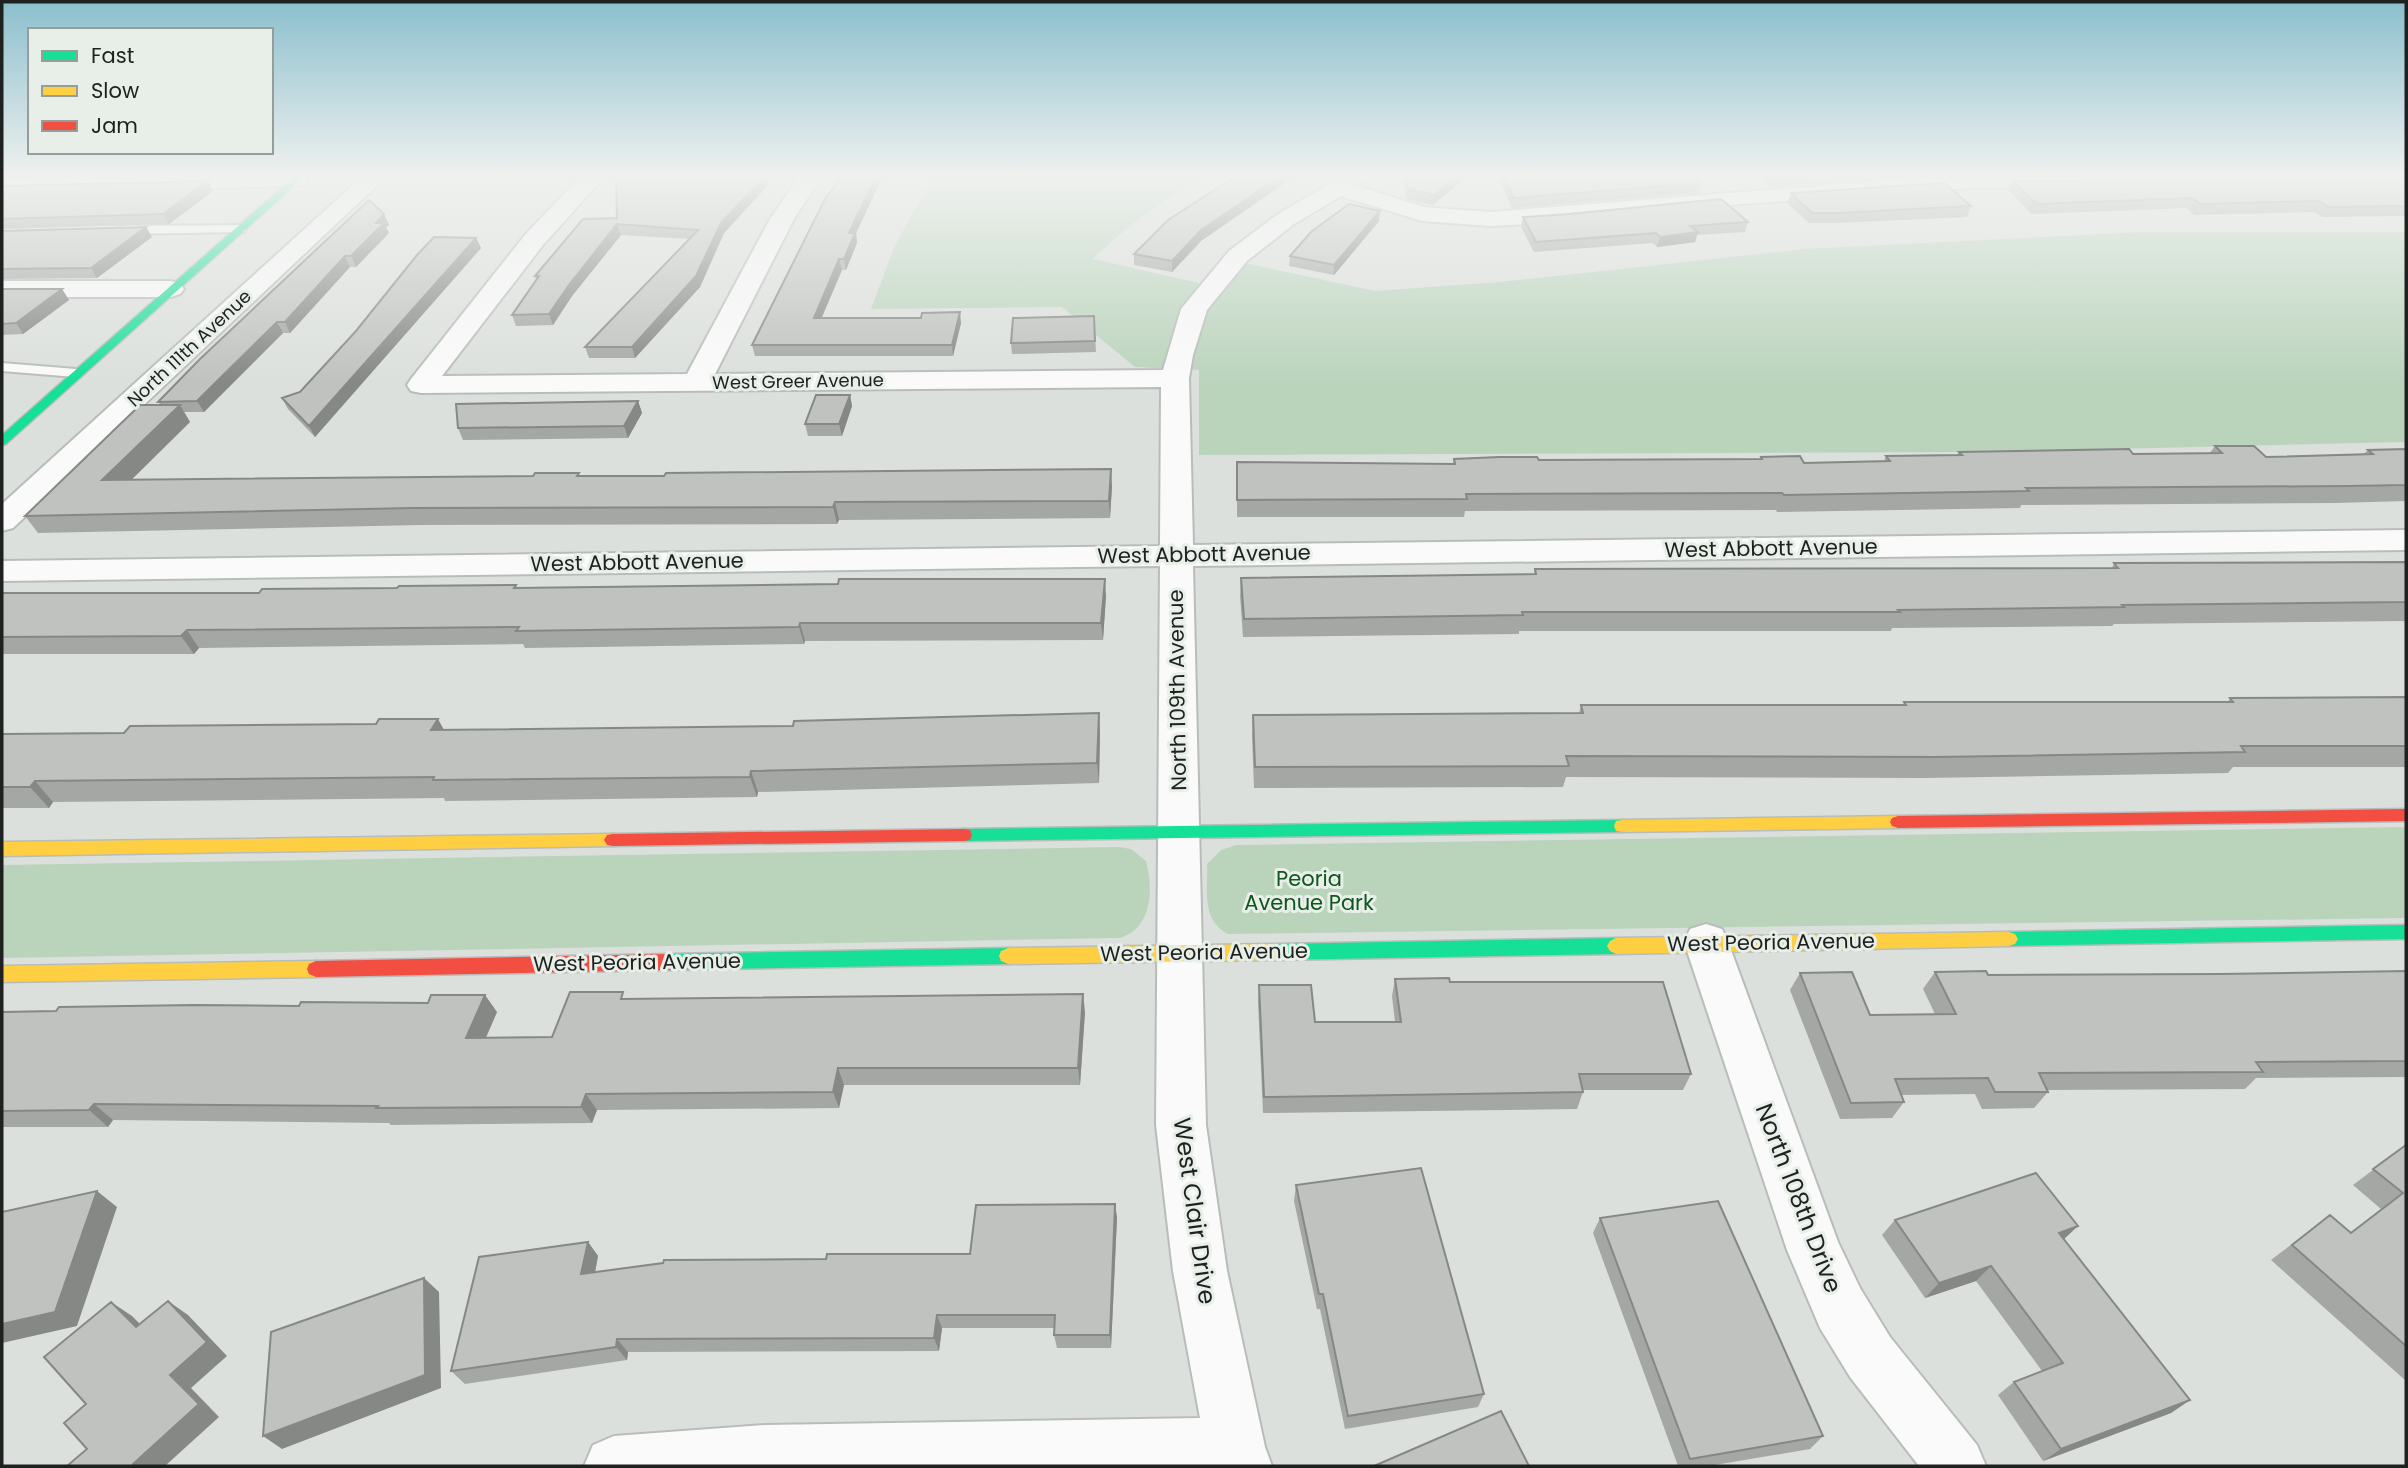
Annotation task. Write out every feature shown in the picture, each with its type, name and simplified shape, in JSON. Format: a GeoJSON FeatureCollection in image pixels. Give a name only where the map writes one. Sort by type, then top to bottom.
{"type":"FeatureCollection","features":[{"type":"Feature","properties":{"kind":"street"},"geometry":{"type":"LineString","coordinates":[[2,441],[222,245]]}},
{"type":"Feature","properties":{"kind":"street","name":"North 111th Avenue"},"geometry":{"type":"LineString","coordinates":[[2,521],[302,245]]}},
{"type":"Feature","properties":{"kind":"street","name":"West Greer Avenue"},"geometry":{"type":"LineString","coordinates":[[530,245],[421,385],[1175,377]]}},
{"type":"Feature","properties":{"kind":"street"},"geometry":{"type":"LineString","coordinates":[[697,382],[769,245]]}},
{"type":"Feature","properties":{"kind":"street","name":"North 109th Avenue"},"geometry":{"type":"LineString","coordinates":[[1180,952],[1175,377],[1194,309],[1238,256],[1253,245]]}},
{"type":"Feature","properties":{"kind":"street"},"geometry":{"type":"LineString","coordinates":[[2,289],[171,289]]}},
{"type":"Feature","properties":{"kind":"street","name":"West Abbott Avenue"},"geometry":{"type":"LineString","coordinates":[[2,570],[2406,540]]}},
{"type":"Feature","properties":{"kind":"street"},"geometry":{"type":"LineString","coordinates":[[2,849],[2406,815]]}},
{"type":"Feature","properties":{"kind":"street","name":"West Peoria Avenue"},"geometry":{"type":"LineString","coordinates":[[2,974],[1706,942],[2406,932]]}},
{"type":"Feature","properties":{"kind":"street","name":"North 108th Drive"},"geometry":{"type":"LineString","coordinates":[[1706,942],[1814,1250],[1840,1308],[1870,1356],[1956,1466]]}},
{"type":"Feature","properties":{"kind":"street","name":"West Clair Drive"},"geometry":{"type":"LineString","coordinates":[[1180,952],[1178,1031],[1181,1125],[1200,1271],[1238,1457]]}},
{"type":"Feature","properties":{"kind":"street"},"geometry":{"type":"LineString","coordinates":[[614,1466],[765,1455],[1238,1457]]}},
{"type":"Feature","properties":{"kind":"lane"},"geometry":{"type":"LineString","coordinates":[[2,367],[76,373]]}},
{"type":"Feature","properties":{"kind":"green space"},"geometry":{"type":"Polygon","coordinates":[[[895,245],[1109,245],[1093,259],[1212,286],[1235,261],[1375,291],[1500,282],[1805,249],[1894,245],[2406,245],[2406,442],[1988,452],[1199,455],[1199,370],[1135,367],[1062,307],[871,309],[895,245]]]}},
{"type":"Feature","properties":{"kind":"green space","name":"Peoria Avenue Park"},"geometry":{"type":"Polygon","coordinates":[[[2406,827],[2406,918],[1228,934],[1213,921],[1207,894],[1207,864],[1221,850],[1236,845],[2406,827]]]}},
{"type":"Feature","properties":{"kind":"green space"},"geometry":{"type":"Polygon","coordinates":[[[1119,847],[1131,849],[1146,861],[1150,884],[1148,907],[1139,926],[1120,938],[2,958],[2,865],[1119,847]]]}},
{"type":"Feature","properties":{"kind":"building"},"geometry":{"type":"Polygon","coordinates":[[[2,245],[123,245],[91,268],[2,269],[2,245]]]}},
{"type":"Feature","properties":{"kind":"building"},"geometry":{"type":"Polygon","coordinates":[[[322,245],[362,245],[351,256],[345,256],[285,322],[277,322],[197,401],[158,402],[322,245]]]}},
{"type":"Feature","properties":{"kind":"building"},"geometry":{"type":"Polygon","coordinates":[[[427,245],[470,245],[309,426],[282,398],[300,392],[356,331],[427,245]]]}},
{"type":"Feature","properties":{"kind":"building"},"geometry":{"type":"Polygon","coordinates":[[[562,245],[601,245],[549,314],[512,315],[539,276],[535,276],[562,245]]]}},
{"type":"Feature","properties":{"kind":"building"},"geometry":{"type":"Polygon","coordinates":[[[684,245],[711,245],[696,276],[632,347],[585,347],[684,245]]]}},
{"type":"Feature","properties":{"kind":"building"},"geometry":{"type":"Polygon","coordinates":[[[802,245],[850,245],[844,259],[839,259],[814,318],[921,318],[922,313],[960,312],[952,345],[752,345],[802,245]]]}},
{"type":"Feature","properties":{"kind":"building"},"geometry":{"type":"Polygon","coordinates":[[[1143,245],[1187,245],[1172,261],[1134,254],[1143,245]]]}},
{"type":"Feature","properties":{"kind":"building"},"geometry":{"type":"Polygon","coordinates":[[[1300,245],[1351,245],[1334,265],[1290,256],[1300,245]]]}},
{"type":"Feature","properties":{"kind":"building"},"geometry":{"type":"Polygon","coordinates":[[[2,289],[62,289],[16,323],[2,324],[2,289]]]}},
{"type":"Feature","properties":{"kind":"building"},"geometry":{"type":"Polygon","coordinates":[[[1094,316],[1095,341],[1011,343],[1013,318],[1094,316]]]}},
{"type":"Feature","properties":{"kind":"building"},"geometry":{"type":"Polygon","coordinates":[[[816,395],[850,395],[839,424],[805,424],[816,395]]]}},
{"type":"Feature","properties":{"kind":"building"},"geometry":{"type":"Polygon","coordinates":[[[638,401],[624,426],[458,428],[456,404],[638,401]]]}},
{"type":"Feature","properties":{"kind":"building"},"geometry":{"type":"Polygon","coordinates":[[[140,405],[180,405],[102,480],[533,476],[535,473],[664,476],[666,473],[1111,469],[1109,501],[835,502],[833,507],[413,508],[25,516],[140,405]]]}},
{"type":"Feature","properties":{"kind":"building"},"geometry":{"type":"Polygon","coordinates":[[[2215,446],[2254,446],[2266,457],[2373,454],[2368,450],[2406,449],[2406,485],[2026,488],[2029,491],[1784,495],[1466,494],[1467,499],[1237,500],[1237,462],[1455,464],[1454,459],[1499,457],[1537,457],[1539,460],[1762,459],[1761,457],[1800,456],[1804,463],[1890,461],[1886,456],[1962,455],[1959,452],[2129,449],[2133,454],[2222,453],[2215,446]]]}},
{"type":"Feature","properties":{"kind":"building"},"geometry":{"type":"Polygon","coordinates":[[[2406,562],[2406,602],[1898,610],[1900,612],[1522,612],[1523,615],[1244,619],[1241,578],[1536,574],[1535,569],[2118,568],[2114,563],[2406,562]]]}},
{"type":"Feature","properties":{"kind":"building"},"geometry":{"type":"Polygon","coordinates":[[[839,579],[1105,579],[1101,623],[800,623],[799,627],[516,631],[519,627],[187,630],[181,636],[2,637],[2,593],[259,593],[262,589],[399,586],[516,585],[514,588],[838,584],[839,579]]]}},
{"type":"Feature","properties":{"kind":"building"},"geometry":{"type":"Polygon","coordinates":[[[2406,697],[2406,746],[2241,746],[2245,752],[1936,757],[1566,756],[1569,766],[1255,767],[1253,715],[1583,713],[1581,705],[2233,702],[2230,698],[2406,697]]]}},
{"type":"Feature","properties":{"kind":"building"},"geometry":{"type":"Polygon","coordinates":[[[1099,713],[1097,763],[751,771],[750,777],[35,781],[30,787],[2,787],[2,734],[124,733],[130,726],[376,724],[379,719],[438,719],[431,730],[793,726],[794,721],[1099,713]]]}},
{"type":"Feature","properties":{"kind":"building"},"geometry":{"type":"Polygon","coordinates":[[[1986,971],[1988,975],[2406,971],[2406,1061],[2256,1062],[2263,1072],[2039,1073],[2048,1092],[1995,1092],[1988,1078],[1895,1079],[1904,1102],[1851,1103],[1800,973],[1852,972],[1870,1015],[1956,1014],[1935,972],[1986,971]]]}},
{"type":"Feature","properties":{"kind":"building"},"geometry":{"type":"Polygon","coordinates":[[[1449,978],[1450,982],[1663,982],[1691,1074],[1579,1074],[1583,1092],[1264,1097],[1259,985],[1311,985],[1315,1022],[1401,1022],[1395,979],[1449,978]]]}},
{"type":"Feature","properties":{"kind":"building"},"geometry":{"type":"Polygon","coordinates":[[[570,992],[623,992],[621,999],[1083,994],[1078,1068],[838,1068],[833,1092],[586,1094],[581,1107],[376,1108],[378,1106],[94,1104],[89,1110],[2,1111],[2,1012],[56,1011],[59,1007],[299,1006],[301,1002],[428,1003],[431,995],[485,995],[466,1038],[552,1037],[570,992]]]}},
{"type":"Feature","properties":{"kind":"building"},"geometry":{"type":"Polygon","coordinates":[[[2406,1145],[2406,1346],[2292,1245],[2330,1215],[2351,1233],[2403,1193],[2373,1169],[2406,1145]]]}},
{"type":"Feature","properties":{"kind":"building"},"geometry":{"type":"Polygon","coordinates":[[[1421,1168],[1484,1394],[1348,1416],[1323,1294],[1319,1294],[1296,1185],[1421,1168]]]}},
{"type":"Feature","properties":{"kind":"building"},"geometry":{"type":"Polygon","coordinates":[[[2036,1173],[2078,1226],[2059,1233],[2190,1400],[2061,1449],[2014,1382],[2063,1363],[1991,1266],[1939,1283],[1895,1220],[2036,1173]]]}},
{"type":"Feature","properties":{"kind":"building"},"geometry":{"type":"Polygon","coordinates":[[[97,1191],[55,1312],[2,1324],[2,1212],[97,1191]]]}},
{"type":"Feature","properties":{"kind":"building"},"geometry":{"type":"Polygon","coordinates":[[[1718,1201],[1823,1436],[1690,1459],[1600,1218],[1718,1201]]]}},
{"type":"Feature","properties":{"kind":"building"},"geometry":{"type":"Polygon","coordinates":[[[1115,1204],[1110,1335],[1054,1335],[1055,1315],[937,1315],[934,1338],[617,1339],[616,1347],[451,1371],[479,1257],[588,1242],[581,1274],[663,1263],[664,1260],[826,1259],[827,1254],[970,1254],[976,1205],[1115,1204]]]}},
{"type":"Feature","properties":{"kind":"building"},"geometry":{"type":"Polygon","coordinates":[[[424,1278],[425,1375],[263,1436],[271,1332],[424,1278]]]}},
{"type":"Feature","properties":{"kind":"building"},"geometry":{"type":"Polygon","coordinates":[[[168,1301],[207,1342],[170,1375],[199,1404],[133,1464],[135,1466],[67,1466],[87,1449],[64,1423],[86,1404],[44,1357],[111,1302],[136,1327],[168,1301]]]}},
{"type":"Feature","properties":{"kind":"building"},"geometry":{"type":"Polygon","coordinates":[[[1501,1411],[1529,1466],[1374,1466],[1501,1411]]]}},
{"type":"Feature","properties":{"kind":"traffic: fast"},"geometry":{"type":"LineString","coordinates":[[2,441],[224,245]]}},
{"type":"Feature","properties":{"kind":"traffic: fast"},"geometry":{"type":"LineString","coordinates":[[964,835],[1622,826]]}},
{"type":"Feature","properties":{"kind":"traffic: fast"},"geometry":{"type":"LineString","coordinates":[[2009,939],[2406,932]]}},
{"type":"Feature","properties":{"kind":"traffic: fast"},"geometry":{"type":"LineString","coordinates":[[1276,952],[1616,946]]}},
{"type":"Feature","properties":{"kind":"traffic: fast"},"geometry":{"type":"LineString","coordinates":[[670,962],[1008,956]]}},
{"type":"Feature","properties":{"kind":"traffic: slow"},"geometry":{"type":"LineString","coordinates":[[1622,826],[1898,822]]}},
{"type":"Feature","properties":{"kind":"traffic: slow"},"geometry":{"type":"LineString","coordinates":[[2,849],[613,840]]}},
{"type":"Feature","properties":{"kind":"traffic: slow"},"geometry":{"type":"LineString","coordinates":[[1616,946],[2009,939]]}},
{"type":"Feature","properties":{"kind":"traffic: slow"},"geometry":{"type":"LineString","coordinates":[[1008,956],[1276,952]]}},
{"type":"Feature","properties":{"kind":"traffic: slow"},"geometry":{"type":"LineString","coordinates":[[2,974],[316,969]]}},
{"type":"Feature","properties":{"kind":"traffic: jam"},"geometry":{"type":"LineString","coordinates":[[1898,822],[2406,815]]}},
{"type":"Feature","properties":{"kind":"traffic: jam"},"geometry":{"type":"LineString","coordinates":[[613,840],[964,835]]}},
{"type":"Feature","properties":{"kind":"traffic: jam"},"geometry":{"type":"LineString","coordinates":[[316,969],[670,962]]}}]}
